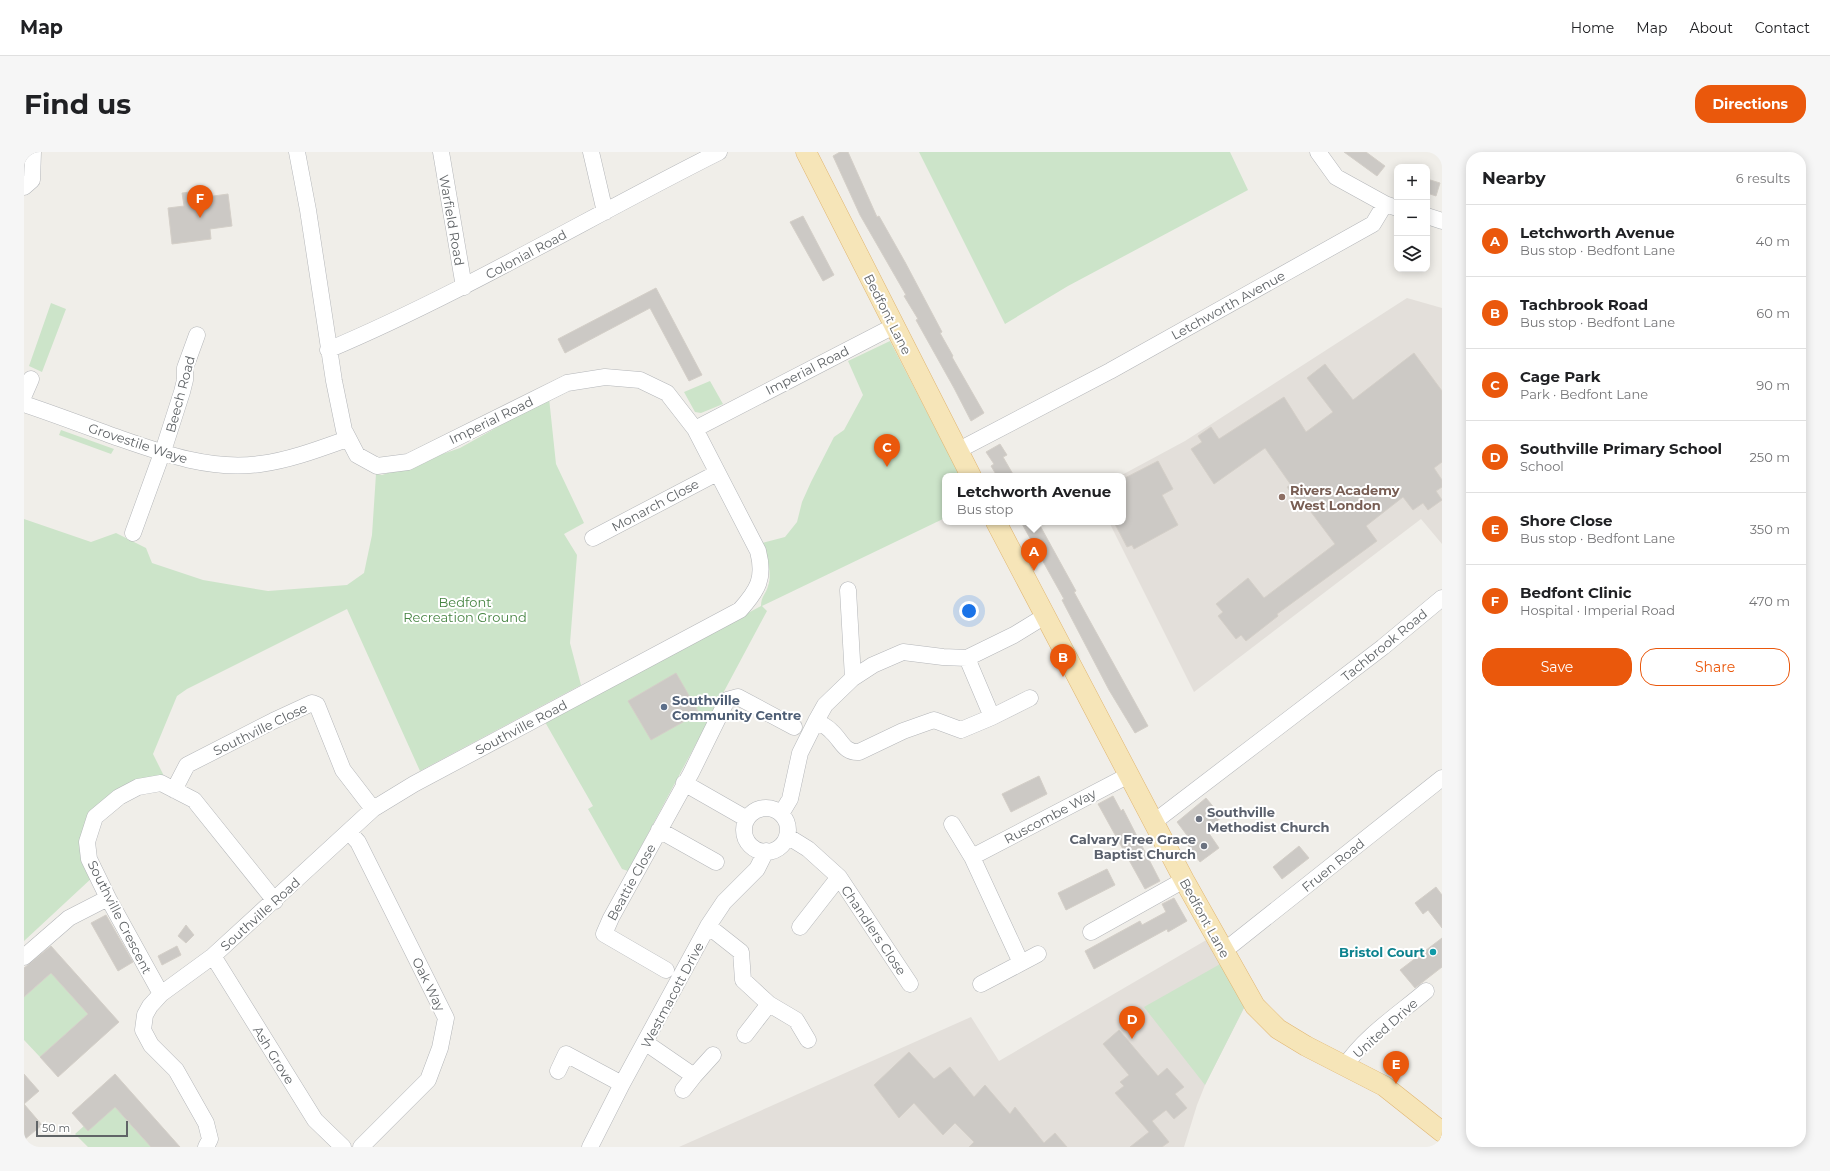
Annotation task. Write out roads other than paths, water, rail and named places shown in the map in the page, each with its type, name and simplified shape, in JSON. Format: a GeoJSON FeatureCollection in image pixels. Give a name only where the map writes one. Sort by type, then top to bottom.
{"type":"FeatureCollection","features":[{"type":"Feature","properties":{"kind":"main road","name":"Bedfont Lane"},"geometry":{"type":"LineString","coordinates":[[806,152],[969,473]]}},
{"type":"Feature","properties":{"kind":"main road","name":"Bedfont Lane"},"geometry":{"type":"LineString","coordinates":[[998,525],[1184,880],[1255,1006],[1281,1031],[1384,1086],[1441,1130]]}},
{"type":"Feature","properties":{"kind":"street"},"geometry":{"type":"LineString","coordinates":[[24,187],[32,180],[33,152]]}},
{"type":"Feature","properties":{"kind":"street","name":"Imperial Road"},"geometry":{"type":"LineString","coordinates":[[297,152],[308,210],[328,350],[344,430],[347,439],[357,455],[377,466],[408,462],[567,383],[605,377],[640,380],[667,393],[695,429],[894,326]]}},
{"type":"Feature","properties":{"kind":"street","name":"Warfield Road"},"geometry":{"type":"LineString","coordinates":[[441,152],[464,287]]}},
{"type":"Feature","properties":{"kind":"street"},"geometry":{"type":"LineString","coordinates":[[591,152],[605,212]]}},
{"type":"Feature","properties":{"kind":"street","name":"Colonial Road"},"geometry":{"type":"LineString","coordinates":[[328,350],[381,328],[464,287],[719,152]]}},
{"type":"Feature","properties":{"kind":"street"},"geometry":{"type":"LineString","coordinates":[[1318,152],[1336,177],[1391,206]]}},
{"type":"Feature","properties":{"kind":"street","name":"Letchworth Avenue"},"geometry":{"type":"LineString","coordinates":[[957,451],[1110,371],[1374,224],[1391,206]]}},
{"type":"Feature","properties":{"kind":"street"},"geometry":{"type":"LineString","coordinates":[[1430,217],[1442,221]]}},
{"type":"Feature","properties":{"kind":"street","name":"Beech Road"},"geometry":{"type":"LineString","coordinates":[[132,533],[162,454],[182,392],[185,380],[185,368],[197,335]]}},
{"type":"Feature","properties":{"kind":"street"},"geometry":{"type":"LineString","coordinates":[[24,396],[31,379]]}},
{"type":"Feature","properties":{"kind":"street","name":"Grovestile Waye"},"geometry":{"type":"LineString","coordinates":[[24,404],[162,454],[193,461],[231,466],[260,464],[293,458],[347,439]]}},
{"type":"Feature","properties":{"kind":"street","name":"Southville Road"},"geometry":{"type":"LineString","coordinates":[[206,1147],[210,1139],[206,1123],[176,1070],[151,1045],[143,1030],[145,1014],[161,994],[213,956],[373,809],[414,784],[740,610],[754,594],[760,580],[761,565],[758,551],[695,429]]}},
{"type":"Feature","properties":{"kind":"street","name":"Monarch Close"},"geometry":{"type":"LineString","coordinates":[[593,538],[717,473]]}},
{"type":"Feature","properties":{"kind":"street"},"geometry":{"type":"LineString","coordinates":[[848,590],[853,678]]}},
{"type":"Feature","properties":{"kind":"street","name":"Tachbrook Road"},"geometry":{"type":"LineString","coordinates":[[1154,822],[1383,647],[1442,598]]}},
{"type":"Feature","properties":{"kind":"street"},"geometry":{"type":"LineString","coordinates":[[781,814],[790,799],[800,753],[816,721],[825,705],[853,678],[873,665],[903,652],[943,657],[967,658],[1014,635],[1045,616]]}},
{"type":"Feature","properties":{"kind":"street"},"geometry":{"type":"LineString","coordinates":[[967,658],[992,717]]}},
{"type":"Feature","properties":{"kind":"street","name":"Beattie Close"},"geometry":{"type":"LineString","coordinates":[[666,970],[604,934],[727,700],[738,697],[794,727]]}},
{"type":"Feature","properties":{"kind":"street"},"geometry":{"type":"LineString","coordinates":[[816,721],[832,732],[845,749],[852,753],[859,752],[903,731],[934,720],[961,730],[992,717],[1030,698]]}},
{"type":"Feature","properties":{"kind":"street","name":"Southville Close"},"geometry":{"type":"LineString","coordinates":[[174,790],[187,765],[273,721],[312,703],[317,705],[343,770],[373,809]]}},
{"type":"Feature","properties":{"kind":"street","name":"Ruscombe Way"},"geometry":{"type":"LineString","coordinates":[[972,857],[1129,775]]}},
{"type":"Feature","properties":{"kind":"street","name":"Fruen Road"},"geometry":{"type":"LineString","coordinates":[[1224,951],[1442,778]]}},
{"type":"Feature","properties":{"kind":"street","name":"Southville Crescent"},"geometry":{"type":"LineString","coordinates":[[161,994],[108,898],[89,859],[87,842],[95,817],[119,797],[138,787],[161,783],[194,800],[274,901]]}},
{"type":"Feature","properties":{"kind":"street"},"geometry":{"type":"LineString","coordinates":[[684,783],[747,819]]}},
{"type":"Feature","properties":{"kind":"street"},"geometry":{"type":"LineString","coordinates":[[763,808],[770,808],[781,814],[788,824],[787,836],[779,848],[766,851],[758,850],[748,840],[745,834],[747,819],[751,814],[763,808]]}},
{"type":"Feature","properties":{"kind":"street"},"geometry":{"type":"LineString","coordinates":[[952,824],[972,857],[1021,963]]}},
{"type":"Feature","properties":{"kind":"street","name":"Beattie Close"},"geometry":{"type":"LineString","coordinates":[[659,830],[716,862]]}},
{"type":"Feature","properties":{"kind":"street","name":"Oak Way"},"geometry":{"type":"LineString","coordinates":[[349,832],[358,842],[446,1018],[440,1048],[428,1080],[362,1147]]}},
{"type":"Feature","properties":{"kind":"street","name":"Chandlers Close"},"geometry":{"type":"LineString","coordinates":[[787,836],[808,849],[839,877],[910,984]]}},
{"type":"Feature","properties":{"kind":"street","name":"Westmacott Drive"},"geometry":{"type":"LineString","coordinates":[[590,1147],[622,1084],[646,1043],[708,926],[724,902],[756,869],[766,851]]}},
{"type":"Feature","properties":{"kind":"street","name":"Chandlers Close"},"geometry":{"type":"LineString","coordinates":[[800,927],[839,877]]}},
{"type":"Feature","properties":{"kind":"street"},"geometry":{"type":"LineString","coordinates":[[1092,932],[1184,880]]}},
{"type":"Feature","properties":{"kind":"street"},"geometry":{"type":"LineString","coordinates":[[24,957],[69,918],[108,898]]}},
{"type":"Feature","properties":{"kind":"street"},"geometry":{"type":"LineString","coordinates":[[708,926],[741,952],[743,980],[769,1004],[796,1020],[808,1040]]}},
{"type":"Feature","properties":{"kind":"street"},"geometry":{"type":"LineString","coordinates":[[981,984],[1038,954]]}},
{"type":"Feature","properties":{"kind":"street","name":"Ash Grove"},"geometry":{"type":"LineString","coordinates":[[213,956],[315,1120],[343,1147]]}},
{"type":"Feature","properties":{"kind":"street","name":"United Drive"},"geometry":{"type":"LineString","coordinates":[[1345,1066],[1376,1032],[1426,991]]}},
{"type":"Feature","properties":{"kind":"street"},"geometry":{"type":"LineString","coordinates":[[745,1034],[769,1004]]}},
{"type":"Feature","properties":{"kind":"street"},"geometry":{"type":"LineString","coordinates":[[646,1043],[694,1076]]}},
{"type":"Feature","properties":{"kind":"street"},"geometry":{"type":"LineString","coordinates":[[558,1071],[566,1054],[622,1084]]}},
{"type":"Feature","properties":{"kind":"street"},"geometry":{"type":"LineString","coordinates":[[683,1090],[713,1055]]}},
{"type":"Feature","properties":{"kind":"place","name":"Bedfont Clinic"},"geometry":{"type":"Point","coordinates":[200,218]}},
{"type":"Feature","properties":{"kind":"place","name":"Cage Park"},"geometry":{"type":"Point","coordinates":[887,467]}},
{"type":"Feature","properties":{"kind":"place","name":"Rivers Academy West London"},"geometry":{"type":"Point","coordinates":[1282,497]}},
{"type":"Feature","properties":{"kind":"place","name":"Letchworth Avenue"},"geometry":{"type":"Point","coordinates":[1034,571]}},
{"type":"Feature","properties":{"kind":"place","name":"Tachbrook Road"},"geometry":{"type":"Point","coordinates":[1063,677]}},
{"type":"Feature","properties":{"kind":"place","name":"Southville Community Centre"},"geometry":{"type":"Point","coordinates":[664,707]}},
{"type":"Feature","properties":{"kind":"place","name":"Southville Methodist Church"},"geometry":{"type":"Point","coordinates":[1199,819]}},
{"type":"Feature","properties":{"kind":"place","name":"Calvary Free Grace Baptist Church"},"geometry":{"type":"Point","coordinates":[1204,846]}},
{"type":"Feature","properties":{"kind":"place","name":"Bristol Court"},"geometry":{"type":"Point","coordinates":[1433,952]}},
{"type":"Feature","properties":{"kind":"place","name":"Southville Primary School"},"geometry":{"type":"Point","coordinates":[1132,1039]}},
{"type":"Feature","properties":{"kind":"place","name":"Shore Close"},"geometry":{"type":"Point","coordinates":[1396,1084]}},
{"type":"Feature","properties":{"kind":"park label","name":"Bedfont Recreation Ground"},"geometry":{"type":"Point","coordinates":[465,610]}}]}
